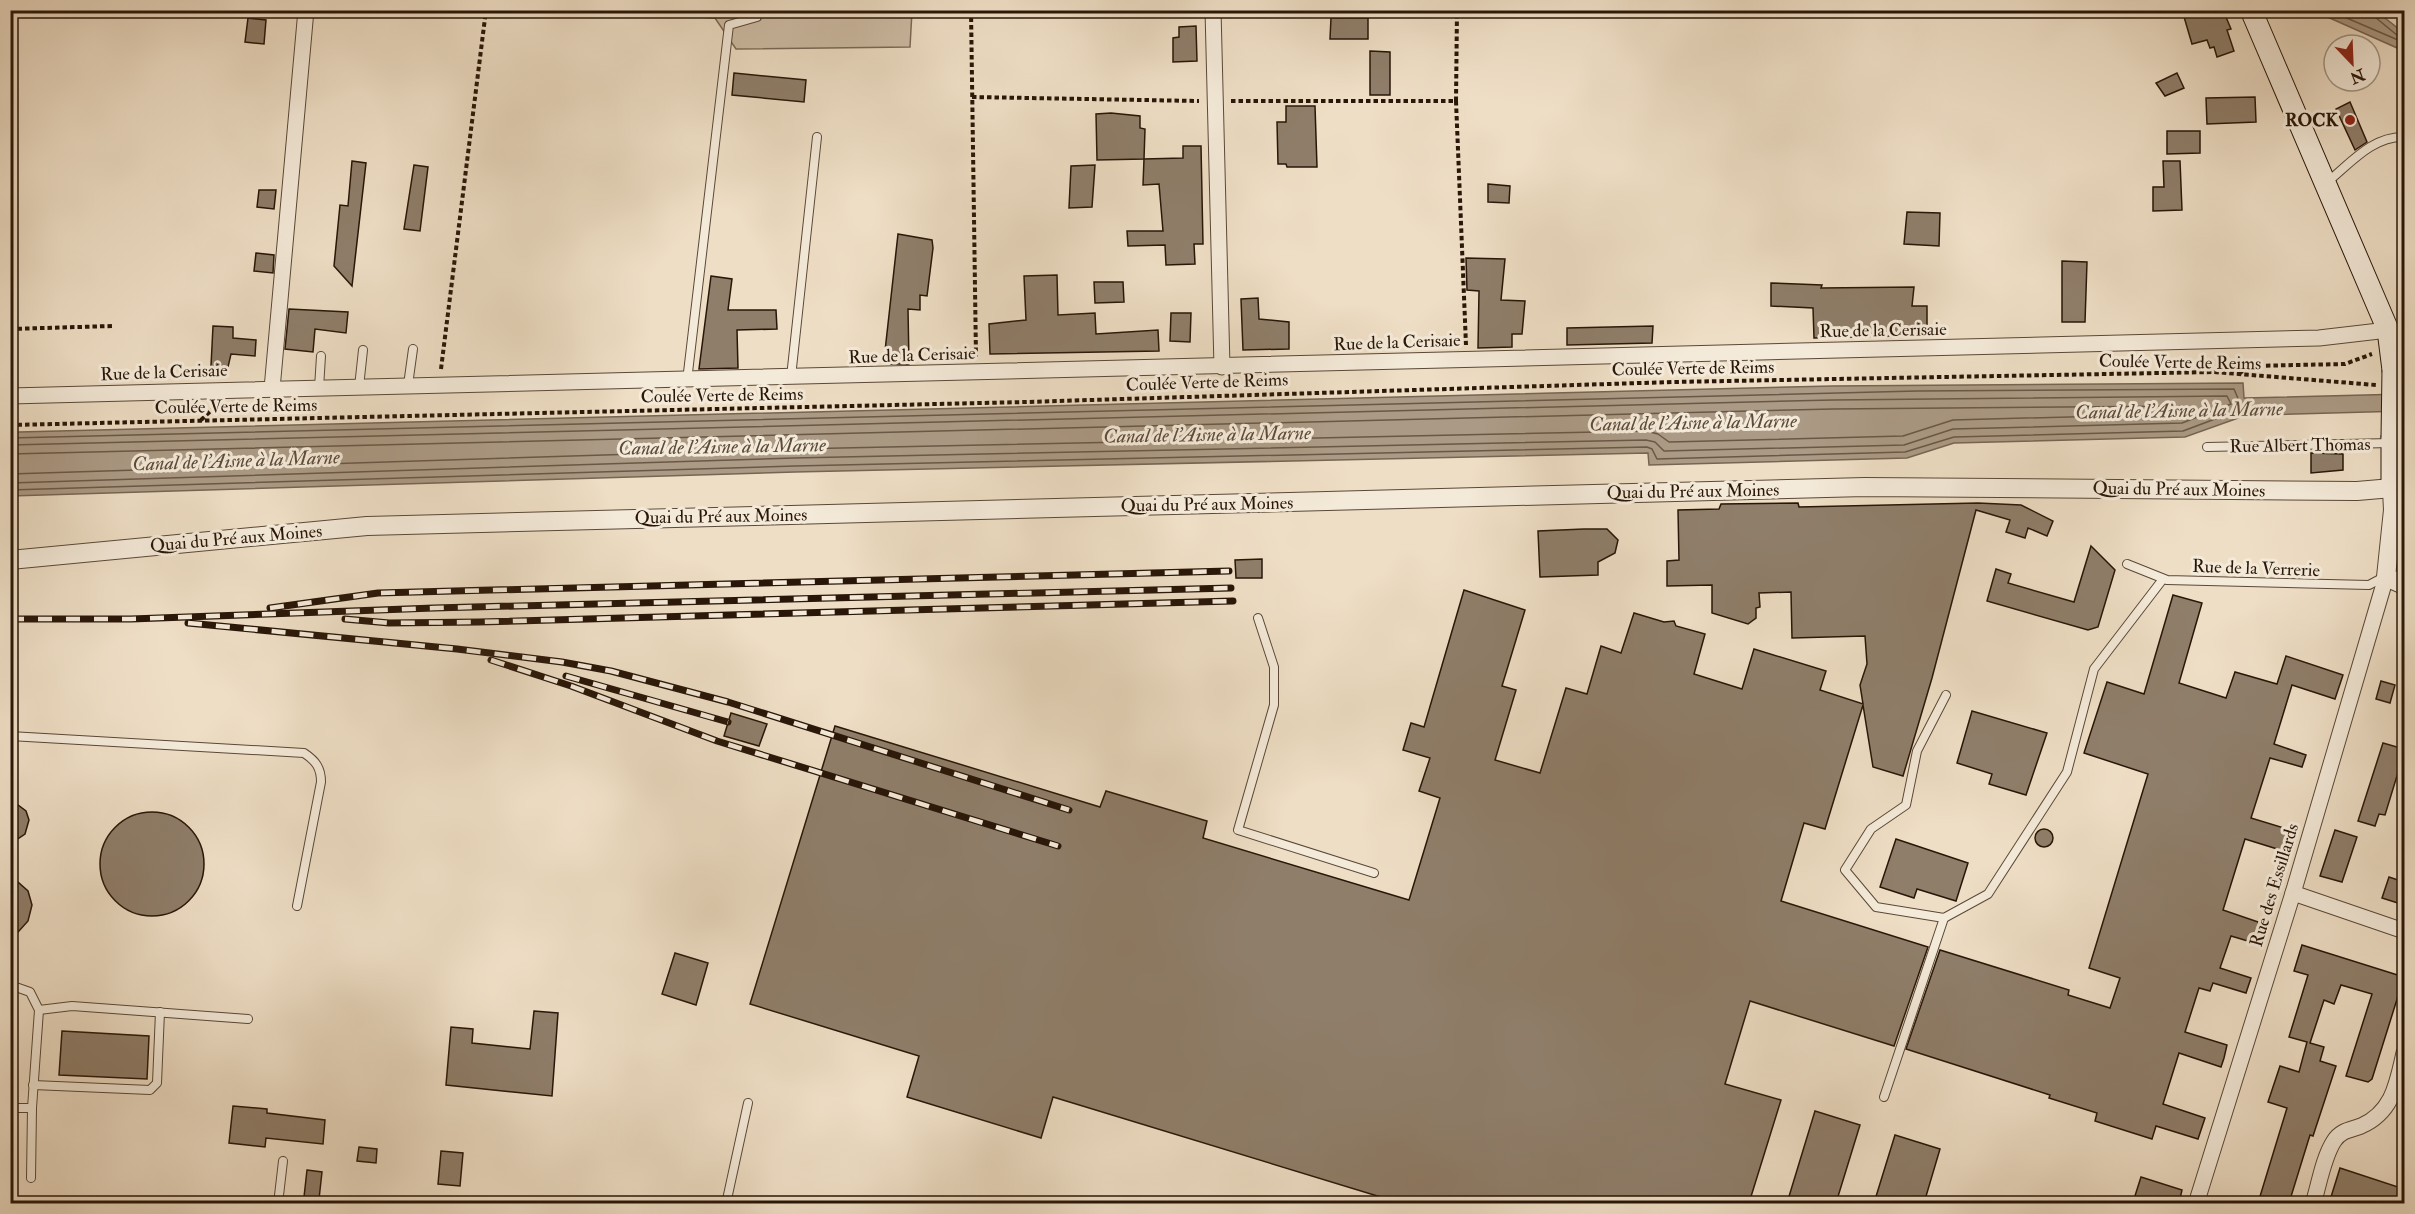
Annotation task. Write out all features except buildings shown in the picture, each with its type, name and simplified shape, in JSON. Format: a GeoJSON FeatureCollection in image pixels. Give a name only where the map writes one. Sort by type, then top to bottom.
{"type":"FeatureCollection","features":[{"type":"Feature","properties":{"kind":"main road"},"geometry":{"type":"LineString","coordinates":[[2251,10],[2392,342],[2387,378],[2392,440]]}},
{"type":"Feature","properties":{"kind":"main road","name":"Rue Albert Thomas"},"geometry":{"type":"LineString","coordinates":[[2392,440],[2398,489]]}},
{"type":"Feature","properties":{"kind":"street"},"geometry":{"type":"LineString","coordinates":[[272,389],[306,10]]}},
{"type":"Feature","properties":{"kind":"street"},"geometry":{"type":"LineString","coordinates":[[1213,10],[1221,367]]}},
{"type":"Feature","properties":{"kind":"street","name":"Rue de la Cerisaie"},"geometry":{"type":"LineString","coordinates":[[10,396],[440,384],[687,381],[2319,338],[2392,342]]}},
{"type":"Feature","properties":{"kind":"street","name":"Quai du Pré aux Moines"},"geometry":{"type":"LineString","coordinates":[[10,560],[367,526],[1865,487],[2398,489]]}},
{"type":"Feature","properties":{"kind":"street","name":"Rue Albert Thomas"},"geometry":{"type":"LineString","coordinates":[[2386,577],[2393,510],[2398,489]]}},
{"type":"Feature","properties":{"kind":"street"},"geometry":{"type":"LineString","coordinates":[[2386,577],[2404,585]]}},
{"type":"Feature","properties":{"kind":"street","name":"Rue des Essillards"},"geometry":{"type":"LineString","coordinates":[[2196,1203],[2293,893],[2386,577]]}},
{"type":"Feature","properties":{"kind":"street"},"geometry":{"type":"LineString","coordinates":[[2293,893],[2404,931]]}},
{"type":"Feature","properties":{"kind":"street"},"geometry":{"type":"LineString","coordinates":[[2313,1203],[2333,1142],[2343,1131],[2362,1125],[2383,1113],[2394,1094],[2404,1053]]}},
{"type":"Feature","properties":{"kind":"lane"},"geometry":{"type":"LineString","coordinates":[[687,381],[729,25],[757,17],[758,10]]}},
{"type":"Feature","properties":{"kind":"lane"},"geometry":{"type":"LineString","coordinates":[[791,378],[817,137]]}},
{"type":"Feature","properties":{"kind":"lane"},"geometry":{"type":"LineString","coordinates":[[2325,184],[2368,148],[2389,137],[2404,137]]}},
{"type":"Feature","properties":{"kind":"lane"},"geometry":{"type":"LineString","coordinates":[[408,385],[413,349]]}},
{"type":"Feature","properties":{"kind":"lane"},"geometry":{"type":"LineString","coordinates":[[358,387],[363,350]]}},
{"type":"Feature","properties":{"kind":"lane"},"geometry":{"type":"LineString","coordinates":[[320,388],[321,356]]}},
{"type":"Feature","properties":{"kind":"lane","name":"Rue Albert Thomas"},"geometry":{"type":"LineString","coordinates":[[2207,447],[2392,440]]}},
{"type":"Feature","properties":{"kind":"lane","name":"Rue de la Verrerie"},"geometry":{"type":"LineString","coordinates":[[2127,564],[2163,579],[2369,585],[2386,577]]}},
{"type":"Feature","properties":{"kind":"lane"},"geometry":{"type":"LineString","coordinates":[[1946,695],[1917,751],[1906,805],[1871,829],[1845,870],[1876,907],[1944,918],[1988,894],[2067,772],[2094,669],[2163,579]]}},
{"type":"Feature","properties":{"kind":"lane"},"geometry":{"type":"LineString","coordinates":[[1258,618],[1274,668],[1274,705],[1238,830],[1374,873]]}},
{"type":"Feature","properties":{"kind":"lane"},"geometry":{"type":"LineString","coordinates":[[10,736],[304,753],[315,760],[321,771],[321,782],[297,906]]}},
{"type":"Feature","properties":{"kind":"lane"},"geometry":{"type":"LineString","coordinates":[[1884,1097],[1944,918]]}},
{"type":"Feature","properties":{"kind":"lane"},"geometry":{"type":"LineString","coordinates":[[10,985],[30,992],[39,1010],[33,1085],[31,1178]]}},
{"type":"Feature","properties":{"kind":"lane"},"geometry":{"type":"LineString","coordinates":[[39,1010],[72,1006],[248,1019]]}},
{"type":"Feature","properties":{"kind":"lane"},"geometry":{"type":"LineString","coordinates":[[33,1085],[150,1090],[156,1083],[160,1012]]}},
{"type":"Feature","properties":{"kind":"lane"},"geometry":{"type":"LineString","coordinates":[[726,1203],[748,1103]]}},
{"type":"Feature","properties":{"kind":"lane"},"geometry":{"type":"LineString","coordinates":[[10,1108],[32,1108]]}},
{"type":"Feature","properties":{"kind":"lane"},"geometry":{"type":"LineString","coordinates":[[278,1203],[283,1161]]}},
{"type":"Feature","properties":{"kind":"path"},"geometry":{"type":"LineString","coordinates":[[440,384],[486,10]]}},
{"type":"Feature","properties":{"kind":"path"},"geometry":{"type":"LineString","coordinates":[[971,10],[976,373]]}},
{"type":"Feature","properties":{"kind":"path"},"geometry":{"type":"LineString","coordinates":[[1456,10],[1456,101],[1467,360]]}},
{"type":"Feature","properties":{"kind":"path"},"geometry":{"type":"LineString","coordinates":[[972,97],[1215,101],[1456,101]]}},
{"type":"Feature","properties":{"kind":"path"},"geometry":{"type":"LineString","coordinates":[[10,329],[112,326]]}},
{"type":"Feature","properties":{"kind":"path"},"geometry":{"type":"LineString","coordinates":[[2239,374],[2248,366],[2345,364],[2392,342]]}},
{"type":"Feature","properties":{"kind":"path","name":"Coulée Verte de Reims"},"geometry":{"type":"LineString","coordinates":[[10,425],[1037,401],[1674,382],[2202,372],[2387,378]]}},
{"type":"Feature","properties":{"kind":"shaded area"},"geometry":{"type":"Polygon","coordinates":[[[596,11],[912,11],[910,47],[736,49],[715,18],[596,11]]]}},
{"type":"Feature","properties":{"kind":"water"},"geometry":{"type":"Polygon","coordinates":[[[2314,11],[2376,11],[2404,33],[2404,51],[2382,41],[2382,33],[2364,33],[2314,11]]]}},
{"type":"Feature","properties":{"kind":"water","name":"Canal de l'Aisne à la Marne"},"geometry":{"type":"Polygon","coordinates":[[[2243,383],[2244,398],[2404,394],[2404,411],[2257,415],[2241,417],[2185,437],[1954,443],[1907,458],[1649,465],[1648,453],[795,472],[11,496],[11,432],[1832,386],[2243,383]]]}},
{"type":"Feature","properties":{"kind":"railway"},"geometry":{"type":"LineString","coordinates":[[270,608],[378,593],[1229,571]]}},
{"type":"Feature","properties":{"kind":"railway"},"geometry":{"type":"LineString","coordinates":[[10,619],[131,619],[434,608],[1231,588]]}},
{"type":"Feature","properties":{"kind":"railway"},"geometry":{"type":"LineString","coordinates":[[345,619],[389,623],[479,622],[1233,601]]}},
{"type":"Feature","properties":{"kind":"railway"},"geometry":{"type":"LineString","coordinates":[[188,623],[457,649],[562,662],[611,671],[728,702],[1069,810]]}},
{"type":"Feature","properties":{"kind":"railway"},"geometry":{"type":"LineString","coordinates":[[491,660],[571,686],[717,741],[1058,846]]}},
{"type":"Feature","properties":{"kind":"railway"},"geometry":{"type":"LineString","coordinates":[[566,676],[728,722]]}},
{"type":"Feature","properties":{"kind":"place","name":"ROCK"},"geometry":{"type":"Point","coordinates":[2350,120]}}]}
